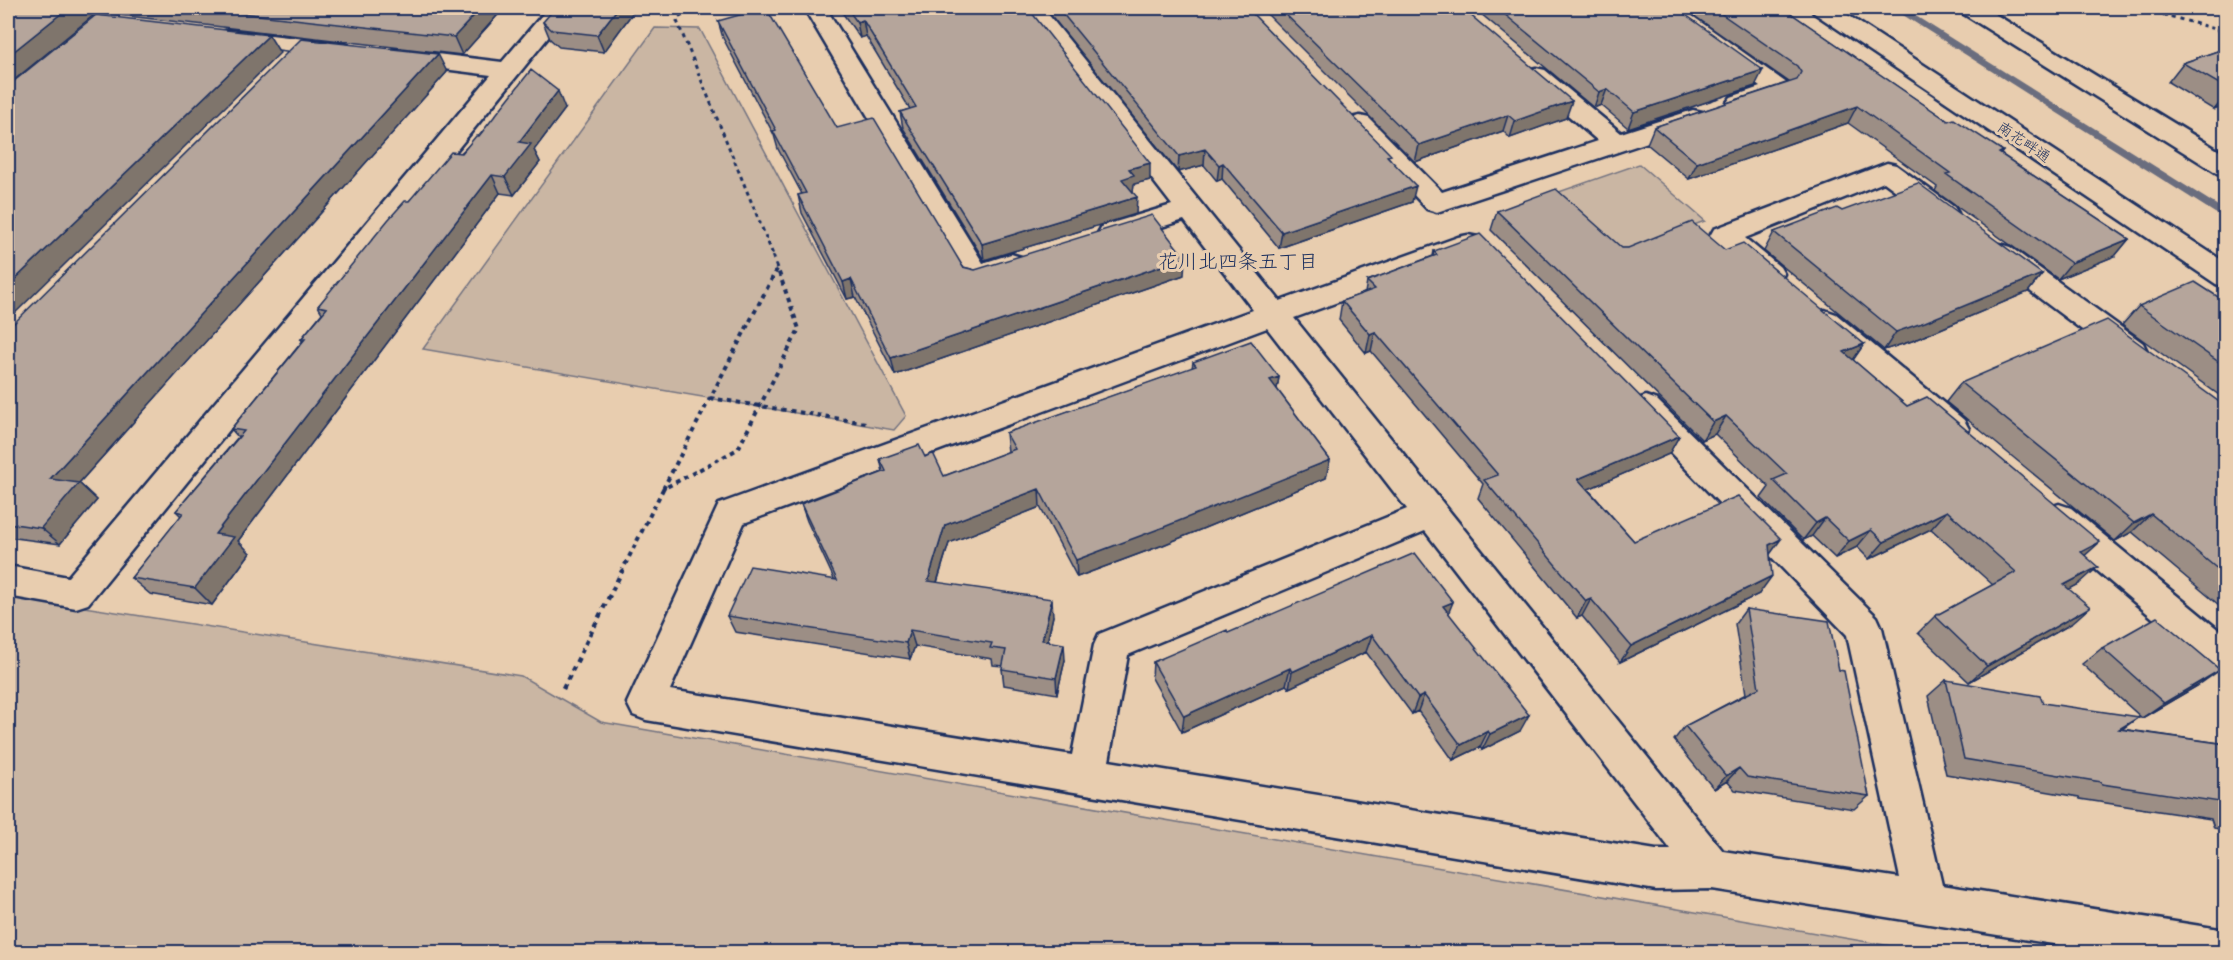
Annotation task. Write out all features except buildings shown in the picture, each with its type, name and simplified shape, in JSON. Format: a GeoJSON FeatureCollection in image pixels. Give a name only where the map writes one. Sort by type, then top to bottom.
{"type":"FeatureCollection","features":[{"type":"Feature","properties":{"kind":"street"},"geometry":{"type":"LineString","coordinates":[[8,581],[76,593],[560,8]]}},
{"type":"Feature","properties":{"kind":"street"},"geometry":{"type":"LineString","coordinates":[[815,8],[976,275],[1033,258]]}},
{"type":"Feature","properties":{"kind":"street"},"geometry":{"type":"LineString","coordinates":[[1031,8],[1712,868]]}},
{"type":"Feature","properties":{"kind":"street"},"geometry":{"type":"LineString","coordinates":[[1345,110],[1437,203],[1779,89],[1667,8]]}},
{"type":"Feature","properties":{"kind":"street","name":"南花畔通"},"geometry":{"type":"LineString","coordinates":[[1822,8],[2226,277]]}},
{"type":"Feature","properties":{"kind":"street"},"geometry":{"type":"LineString","coordinates":[[1970,8],[2226,167]]}},
{"type":"Feature","properties":{"kind":"street"},"geometry":{"type":"LineString","coordinates":[[209,34],[509,70]]}},
{"type":"Feature","properties":{"kind":"street"},"geometry":{"type":"LineString","coordinates":[[279,71],[304,45]]}},
{"type":"Feature","properties":{"kind":"street"},"geometry":{"type":"LineString","coordinates":[[1519,60],[1616,143]]}},
{"type":"Feature","properties":{"kind":"street"},"geometry":{"type":"LineString","coordinates":[[1970,443],[1724,236],[1887,171],[2150,365]]}},
{"type":"Feature","properties":{"kind":"street"},"geometry":{"type":"LineString","coordinates":[[1089,241],[1190,209]]}},
{"type":"Feature","properties":{"kind":"street"},"geometry":{"type":"LineString","coordinates":[[1497,256],[1480,240],[1272,314],[731,514],[646,703],[1656,870],[1712,868],[2226,951]]}},
{"type":"Feature","properties":{"kind":"street"},"geometry":{"type":"LineString","coordinates":[[1622,383],[1864,628],[1926,904]]}},
{"type":"Feature","properties":{"kind":"street"},"geometry":{"type":"LineString","coordinates":[[2034,497],[2226,658]]}},
{"type":"Feature","properties":{"kind":"street"},"geometry":{"type":"LineString","coordinates":[[1087,777],[1112,645],[1431,514]]}},
{"type":"Feature","properties":{"kind":"path"},"geometry":{"type":"LineString","coordinates":[[663,489],[738,448],[800,329],[778,267],[677,21],[685,8],[697,8]]}},
{"type":"Feature","properties":{"kind":"path"},"geometry":{"type":"LineString","coordinates":[[2139,8],[2226,32]]}},
{"type":"Feature","properties":{"kind":"path"},"geometry":{"type":"LineString","coordinates":[[563,689],[778,267]]}},
{"type":"Feature","properties":{"kind":"path"},"geometry":{"type":"LineString","coordinates":[[710,398],[873,424]]}},
{"type":"Feature","properties":{"kind":"shaded area"},"geometry":{"type":"Polygon","coordinates":[[[655,28],[700,29],[906,416],[894,430],[423,349],[655,28]]]}},
{"type":"Feature","properties":{"kind":"shaded area"},"geometry":{"type":"Polygon","coordinates":[[[1639,164],[1705,221],[1619,252],[1556,193],[1639,164]]]}},
{"type":"Feature","properties":{"kind":"shaded area"},"geometry":{"type":"Polygon","coordinates":[[[8,595],[521,676],[601,722],[1925,952],[8,952],[8,595]]]}},
{"type":"Feature","properties":{"kind":"waterway"},"geometry":{"type":"LineString","coordinates":[[1897,8],[2226,216]]}},
{"type":"Feature","properties":{"kind":"district","name":"花川北四条五丁目"},"geometry":{"type":"Point","coordinates":[1238,261]}}]}
